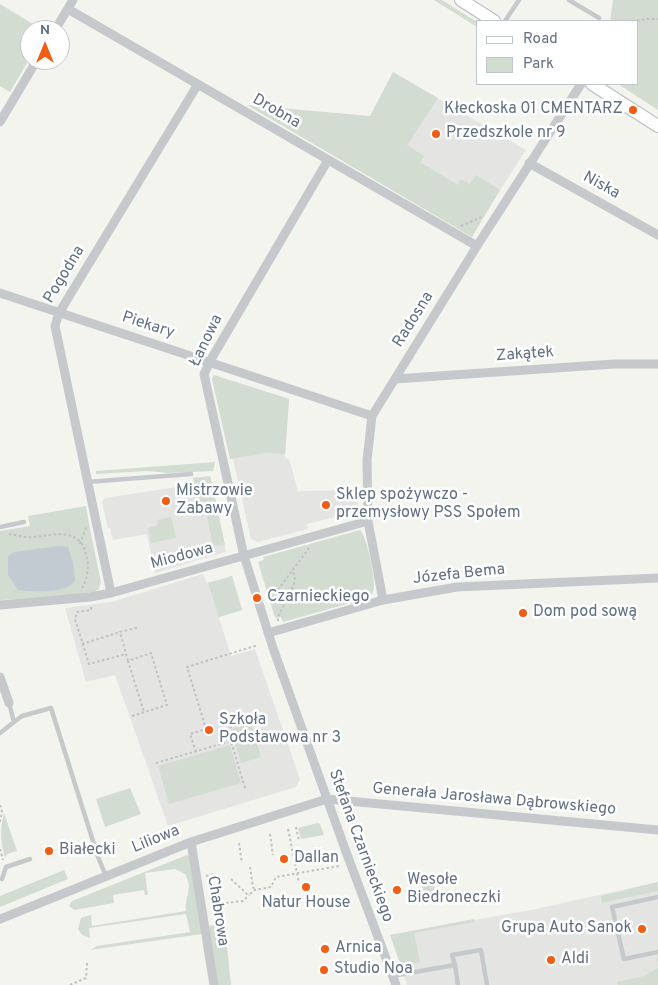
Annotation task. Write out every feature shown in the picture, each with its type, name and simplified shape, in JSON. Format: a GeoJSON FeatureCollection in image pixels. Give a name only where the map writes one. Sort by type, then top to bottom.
{"type":"FeatureCollection","features":[{"type":"Feature","properties":{"kind":"main road"},"geometry":{"type":"LineString","coordinates":[[461,0],[492,20]]}},
{"type":"Feature","properties":{"kind":"main road"},"geometry":{"type":"LineString","coordinates":[[594,85],[658,126]]}},
{"type":"Feature","properties":{"kind":"street"},"geometry":{"type":"LineString","coordinates":[[61,20],[73,0]]}},
{"type":"Feature","properties":{"kind":"street","name":"Drobna"},"geometry":{"type":"LineString","coordinates":[[68,8],[476,246]]}},
{"type":"Feature","properties":{"kind":"street"},"geometry":{"type":"LineString","coordinates":[[0,122],[31,70]]}},
{"type":"Feature","properties":{"kind":"street","name":"Pogodna"},"geometry":{"type":"LineString","coordinates":[[111,593],[55,326],[59,313],[198,84]]}},
{"type":"Feature","properties":{"kind":"street","name":"Radosna"},"geometry":{"type":"LineString","coordinates":[[383,600],[368,521],[367,460],[372,416],[476,246],[580,85]]}},
{"type":"Feature","properties":{"kind":"street","name":"Łanowa"},"geometry":{"type":"LineString","coordinates":[[244,556],[204,374],[328,160]]}},
{"type":"Feature","properties":{"kind":"street","name":"Niska"},"geometry":{"type":"LineString","coordinates":[[529,163],[658,235]]}},
{"type":"Feature","properties":{"kind":"street","name":"Piekary"},"geometry":{"type":"LineString","coordinates":[[0,294],[372,416]]}},
{"type":"Feature","properties":{"kind":"street","name":"Zakątek"},"geometry":{"type":"LineString","coordinates":[[395,379],[614,364],[658,364]]}},
{"type":"Feature","properties":{"kind":"street","name":"Miodowa"},"geometry":{"type":"LineString","coordinates":[[0,605],[90,597],[111,593],[368,521]]}},
{"type":"Feature","properties":{"kind":"street","name":"Stefana Czarnieckiego"},"geometry":{"type":"LineString","coordinates":[[244,556],[268,633],[326,799],[382,946],[393,982]]}},
{"type":"Feature","properties":{"kind":"street","name":"Józefa Bema"},"geometry":{"type":"LineString","coordinates":[[268,633],[383,600],[463,586],[658,578]]}},
{"type":"Feature","properties":{"kind":"street"},"geometry":{"type":"LineString","coordinates":[[0,676],[9,703]]}},
{"type":"Feature","properties":{"kind":"street","name":"Generała Jarosława Dąbrowskiego"},"geometry":{"type":"LineString","coordinates":[[326,799],[658,830]]}},
{"type":"Feature","properties":{"kind":"street","name":"Liliowa"},"geometry":{"type":"LineString","coordinates":[[0,919],[191,842],[326,799]]}},
{"type":"Feature","properties":{"kind":"street","name":"Chabrowa"},"geometry":{"type":"LineString","coordinates":[[191,842],[214,985]]}},
{"type":"Feature","properties":{"kind":"lane"},"geometry":{"type":"LineString","coordinates":[[506,20],[519,0]]}},
{"type":"Feature","properties":{"kind":"lane"},"geometry":{"type":"LineString","coordinates":[[569,0],[599,18]]}},
{"type":"Feature","properties":{"kind":"lane"},"geometry":{"type":"LineString","coordinates":[[87,482],[191,474]]}},
{"type":"Feature","properties":{"kind":"lane"},"geometry":{"type":"LineString","coordinates":[[0,527],[24,522]]}},
{"type":"Feature","properties":{"kind":"lane"},"geometry":{"type":"LineString","coordinates":[[9,703],[14,722]]}},
{"type":"Feature","properties":{"kind":"lane"},"geometry":{"type":"LineString","coordinates":[[0,733],[22,716],[51,708],[95,848],[106,876]]}},
{"type":"Feature","properties":{"kind":"lane"},"geometry":{"type":"LineString","coordinates":[[2,879],[6,867],[30,859]]}},
{"type":"Feature","properties":{"kind":"lane"},"geometry":{"type":"LineString","coordinates":[[658,897],[612,907],[624,959],[658,952]]}},
{"type":"Feature","properties":{"kind":"lane"},"geometry":{"type":"LineString","coordinates":[[458,985],[452,955],[481,950],[487,985]]}},
{"type":"Feature","properties":{"kind":"lane"},"geometry":{"type":"LineString","coordinates":[[393,982],[454,965]]}},
{"type":"Feature","properties":{"kind":"path"},"geometry":{"type":"LineString","coordinates":[[638,21],[658,19]]}},
{"type":"Feature","properties":{"kind":"path"},"geometry":{"type":"LineString","coordinates":[[446,229],[458,227],[488,214]]}},
{"type":"Feature","properties":{"kind":"path"},"geometry":{"type":"LineString","coordinates":[[80,544],[86,526]]}},
{"type":"Feature","properties":{"kind":"path"},"geometry":{"type":"LineString","coordinates":[[3,534],[31,537],[65,533],[76,538],[86,553],[88,565],[85,584],[78,594]]}},
{"type":"Feature","properties":{"kind":"path"},"geometry":{"type":"LineString","coordinates":[[268,604],[313,543],[311,537]]}},
{"type":"Feature","properties":{"kind":"path"},"geometry":{"type":"LineString","coordinates":[[278,621],[294,584],[295,577],[292,570]]}},
{"type":"Feature","properties":{"kind":"path"},"geometry":{"type":"LineString","coordinates":[[90,597],[92,610],[77,612],[75,619],[89,664],[126,654]]}},
{"type":"Feature","properties":{"kind":"path"},"geometry":{"type":"LineString","coordinates":[[82,644],[139,627]]}},
{"type":"Feature","properties":{"kind":"path"},"geometry":{"type":"LineString","coordinates":[[120,632],[144,712]]}},
{"type":"Feature","properties":{"kind":"path"},"geometry":{"type":"LineString","coordinates":[[196,752],[190,734],[206,729],[187,667],[258,645]]}},
{"type":"Feature","properties":{"kind":"path"},"geometry":{"type":"LineString","coordinates":[[128,661],[151,653],[167,705],[132,716]]}},
{"type":"Feature","properties":{"kind":"path"},"geometry":{"type":"LineString","coordinates":[[245,788],[228,728],[255,721]]}},
{"type":"Feature","properties":{"kind":"path"},"geometry":{"type":"LineString","coordinates":[[156,763],[231,741]]}},
{"type":"Feature","properties":{"kind":"path"},"geometry":{"type":"LineString","coordinates":[[0,805],[2,812],[0,822]]}},
{"type":"Feature","properties":{"kind":"path"},"geometry":{"type":"LineString","coordinates":[[296,827],[299,841]]}},
{"type":"Feature","properties":{"kind":"path"},"geometry":{"type":"LineString","coordinates":[[288,829],[299,883]]}},
{"type":"Feature","properties":{"kind":"path"},"geometry":{"type":"LineString","coordinates":[[270,834],[273,855]]}},
{"type":"Feature","properties":{"kind":"path"},"geometry":{"type":"LineString","coordinates":[[239,843],[242,863]]}},
{"type":"Feature","properties":{"kind":"path"},"geometry":{"type":"LineString","coordinates":[[0,849],[6,867]]}},
{"type":"Feature","properties":{"kind":"path"},"geometry":{"type":"LineString","coordinates":[[226,903],[243,901],[255,890],[270,887],[276,877],[339,866]]}},
{"type":"Feature","properties":{"kind":"path"},"geometry":{"type":"LineString","coordinates":[[250,867],[255,890]]}},
{"type":"Feature","properties":{"kind":"path"},"geometry":{"type":"LineString","coordinates":[[231,879],[247,894],[250,894]]}},
{"type":"Feature","properties":{"kind":"path"},"geometry":{"type":"LineString","coordinates":[[70,985],[86,978],[87,963]]}},
{"type":"Feature","properties":{"kind":"shaded area","name":"Przedszkole nr 9"},"geometry":{"type":"Polygon","coordinates":[[[393,72],[526,150],[486,212],[457,224],[383,118],[393,72]]]}},
{"type":"Feature","properties":{"kind":"shaded area"},"geometry":{"type":"Polygon","coordinates":[[[214,375],[289,399],[285,458],[289,459],[298,491],[357,490],[358,511],[307,524],[308,529],[258,542],[251,539],[233,459],[230,459],[212,379],[214,375]]]}},
{"type":"Feature","properties":{"kind":"shaded area"},"geometry":{"type":"Polygon","coordinates":[[[212,483],[226,552],[155,573],[147,534],[113,540],[110,528],[108,529],[102,502],[105,498],[212,483]]]}},
{"type":"Feature","properties":{"kind":"shaded area"},"geometry":{"type":"Polygon","coordinates":[[[58,546],[68,547],[74,567],[75,581],[71,585],[57,590],[18,590],[8,575],[8,556],[14,552],[58,546]]]}},
{"type":"Feature","properties":{"kind":"shaded area","name":"Szkoła Podstawowa nr 3"},"geometry":{"type":"Polygon","coordinates":[[[203,574],[207,583],[232,576],[242,610],[219,617],[231,656],[255,649],[300,779],[296,787],[168,826],[115,675],[86,682],[65,608],[111,602],[203,574]]]}},
{"type":"Feature","properties":{"kind":"shaded area"},"geometry":{"type":"Polygon","coordinates":[[[658,882],[658,981],[649,985],[407,985],[390,935],[536,909],[658,882]]]}},
{"type":"Feature","properties":{"kind":"green space"},"geometry":{"type":"Polygon","coordinates":[[[434,0],[442,0],[476,21],[476,26],[434,0]]]}},
{"type":"Feature","properties":{"kind":"green space"},"geometry":{"type":"Polygon","coordinates":[[[613,0],[658,0],[658,110],[620,85],[638,85],[638,20],[610,20],[613,0]]]}},
{"type":"Feature","properties":{"kind":"green space"},"geometry":{"type":"Polygon","coordinates":[[[0,4],[26,20],[20,20],[20,70],[23,70],[10,92],[0,86],[0,4]]]}},
{"type":"Feature","properties":{"kind":"green space"},"geometry":{"type":"Polygon","coordinates":[[[393,72],[438,98],[407,145],[424,156],[420,162],[458,185],[461,179],[470,184],[476,175],[500,190],[472,237],[247,105],[370,116],[393,72]]]}},
{"type":"Feature","properties":{"kind":"green space"},"geometry":{"type":"Polygon","coordinates":[[[214,375],[289,399],[285,454],[266,453],[230,459],[212,379],[214,375]]]}},
{"type":"Feature","properties":{"kind":"green space"},"geometry":{"type":"Polygon","coordinates":[[[215,462],[213,471],[168,473],[147,471],[96,474],[96,471],[215,462]]]}},
{"type":"Feature","properties":{"kind":"green space"},"geometry":{"type":"Polygon","coordinates":[[[210,476],[225,545],[213,546],[204,501],[197,503],[193,478],[210,476]]]}},
{"type":"Feature","properties":{"kind":"green space"},"geometry":{"type":"Polygon","coordinates":[[[86,506],[101,582],[99,589],[81,595],[0,600],[0,531],[30,526],[28,516],[86,506]]]}},
{"type":"Feature","properties":{"kind":"green space"},"geometry":{"type":"Polygon","coordinates":[[[171,517],[176,538],[151,543],[148,528],[158,525],[157,520],[171,517]]]}},
{"type":"Feature","properties":{"kind":"green space"},"geometry":{"type":"Polygon","coordinates":[[[360,530],[368,549],[372,567],[374,588],[370,596],[283,622],[281,617],[275,618],[258,562],[264,560],[263,557],[360,530]]]}},
{"type":"Feature","properties":{"kind":"green space"},"geometry":{"type":"Polygon","coordinates":[[[232,576],[242,610],[219,617],[208,583],[232,576]]]}},
{"type":"Feature","properties":{"kind":"green space"},"geometry":{"type":"Polygon","coordinates":[[[251,723],[261,757],[241,763],[231,729],[251,723]]]}},
{"type":"Feature","properties":{"kind":"green space"},"geometry":{"type":"Polygon","coordinates":[[[230,745],[241,783],[169,804],[158,766],[230,745]]]}},
{"type":"Feature","properties":{"kind":"green space"},"geometry":{"type":"Polygon","coordinates":[[[130,788],[141,814],[105,827],[96,799],[130,788]]]}},
{"type":"Feature","properties":{"kind":"green space"},"geometry":{"type":"Polygon","coordinates":[[[4,813],[17,851],[7,854],[5,858],[1,836],[4,813]]]}},
{"type":"Feature","properties":{"kind":"green space"},"geometry":{"type":"Polygon","coordinates":[[[318,823],[324,835],[301,839],[298,828],[318,823]]]}},
{"type":"Feature","properties":{"kind":"green space"},"geometry":{"type":"Polygon","coordinates":[[[187,855],[189,856],[202,934],[90,950],[97,946],[190,932],[186,914],[89,928],[90,938],[82,935],[78,929],[81,918],[91,915],[92,926],[186,911],[189,889],[188,880],[185,874],[175,869],[145,873],[148,895],[145,895],[144,890],[113,895],[114,903],[74,910],[69,906],[72,901],[187,855]]]}},
{"type":"Feature","properties":{"kind":"green space"},"geometry":{"type":"Polygon","coordinates":[[[64,870],[68,879],[0,907],[0,896],[64,870]]]}},
{"type":"Feature","properties":{"kind":"green space"},"geometry":{"type":"Polygon","coordinates":[[[417,875],[436,878],[434,890],[425,894],[417,875]]]}},
{"type":"Feature","properties":{"kind":"green space"},"geometry":{"type":"Polygon","coordinates":[[[658,882],[658,891],[602,903],[601,896],[658,882]]]}},
{"type":"Feature","properties":{"kind":"green space"},"geometry":{"type":"Polygon","coordinates":[[[474,919],[475,922],[414,933],[420,962],[407,965],[400,963],[390,935],[474,919]]]}},
{"type":"Feature","properties":{"kind":"green space"},"geometry":{"type":"Polygon","coordinates":[[[220,924],[224,947],[227,947],[231,985],[218,985],[208,926],[220,924]]]}},
{"type":"Feature","properties":{"kind":"green space"},"geometry":{"type":"Polygon","coordinates":[[[658,968],[658,985],[618,985],[617,982],[644,976],[658,968]]]}},
{"type":"Feature","properties":{"kind":"place","name":"Kłeckoska 01 CMENTARZ"},"geometry":{"type":"Point","coordinates":[633,110]}},
{"type":"Feature","properties":{"kind":"place","name":"Przedszkole nr 9"},"geometry":{"type":"Point","coordinates":[436,134]}},
{"type":"Feature","properties":{"kind":"place","name":"Mistrzowie Zabawy"},"geometry":{"type":"Point","coordinates":[166,501]}},
{"type":"Feature","properties":{"kind":"place","name":"Sklep spożywczo - przemysłowy PSS Społem"},"geometry":{"type":"Point","coordinates":[326,505]}},
{"type":"Feature","properties":{"kind":"place","name":"Czarnieckiego"},"geometry":{"type":"Point","coordinates":[257,598]}},
{"type":"Feature","properties":{"kind":"place","name":"Dom pod sową"},"geometry":{"type":"Point","coordinates":[523,613]}},
{"type":"Feature","properties":{"kind":"place","name":"Szkoła Podstawowa nr 3"},"geometry":{"type":"Point","coordinates":[209,730]}},
{"type":"Feature","properties":{"kind":"place","name":"Białecki"},"geometry":{"type":"Point","coordinates":[49,851]}},
{"type":"Feature","properties":{"kind":"place","name":"Dallan"},"geometry":{"type":"Point","coordinates":[284,859]}},
{"type":"Feature","properties":{"kind":"place","name":"Natur House"},"geometry":{"type":"Point","coordinates":[306,887]}},
{"type":"Feature","properties":{"kind":"place","name":"Wesołe Biedroneczki"},"geometry":{"type":"Point","coordinates":[397,890]}},
{"type":"Feature","properties":{"kind":"place","name":"Grupa Auto Sanok"},"geometry":{"type":"Point","coordinates":[642,929]}},
{"type":"Feature","properties":{"kind":"place","name":"Arnica"},"geometry":{"type":"Point","coordinates":[325,949]}},
{"type":"Feature","properties":{"kind":"place","name":"Aldi"},"geometry":{"type":"Point","coordinates":[551,960]}},
{"type":"Feature","properties":{"kind":"place","name":"Studio Noa"},"geometry":{"type":"Point","coordinates":[324,970]}}]}
